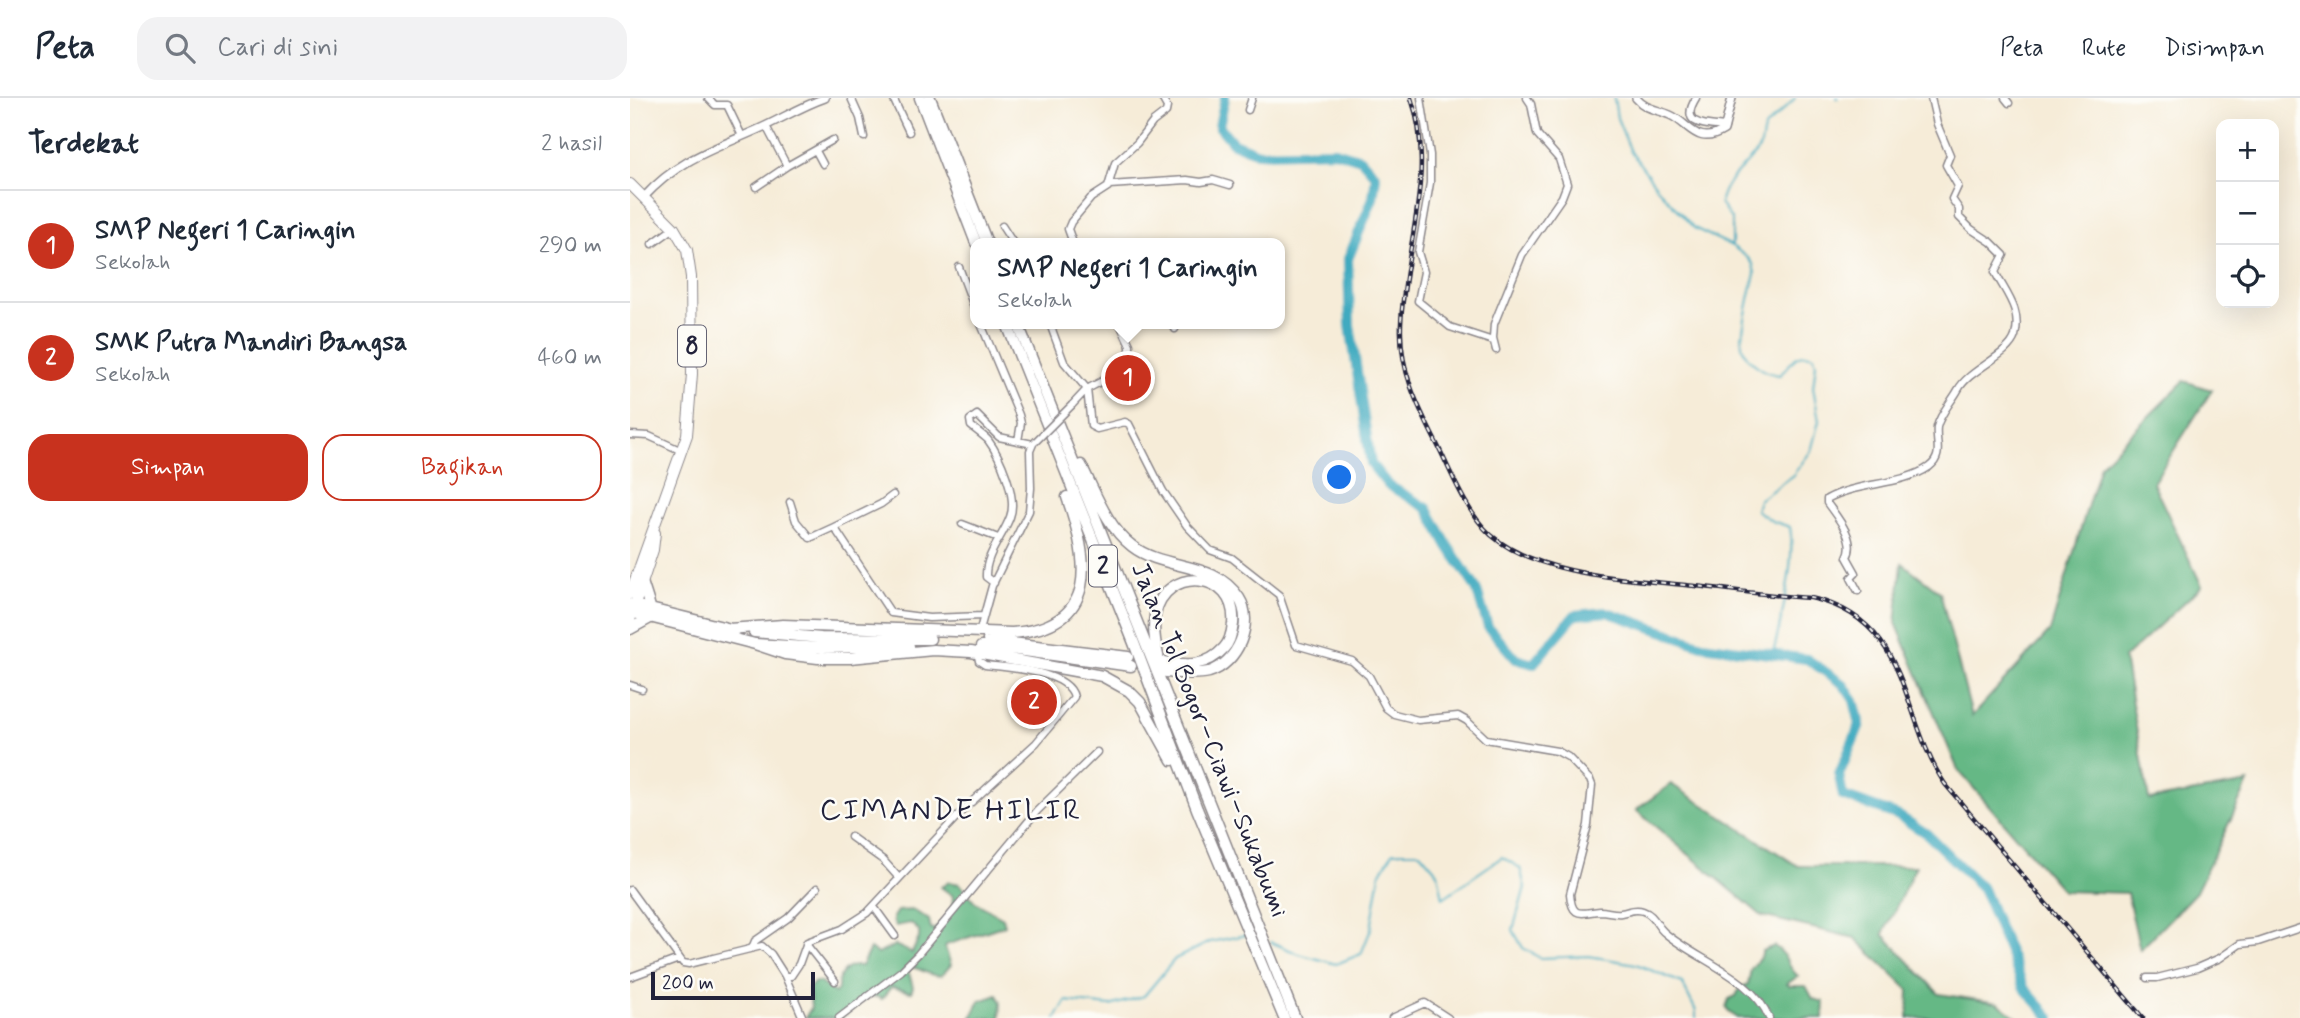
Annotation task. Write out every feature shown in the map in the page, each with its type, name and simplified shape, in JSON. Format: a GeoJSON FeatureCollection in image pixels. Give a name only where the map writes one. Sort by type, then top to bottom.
{"type":"FeatureCollection","features":[{"type":"Feature","properties":{"kind":"highway"},"geometry":{"type":"LineString","coordinates":[[920,98],[964,199],[984,238]]}},
{"type":"Feature","properties":{"kind":"highway"},"geometry":{"type":"LineString","coordinates":[[930,98],[941,142]]}},
{"type":"Feature","properties":{"kind":"highway","name":"8"},"geometry":{"type":"LineString","coordinates":[[630,184],[674,228],[687,250],[691,277],[692,395],[682,451],[630,594]]}},
{"type":"Feature","properties":{"kind":"highway"},"geometry":{"type":"LineString","coordinates":[[964,199],[975,238]]}},
{"type":"Feature","properties":{"kind":"highway","name":"Jalan Tol Bogor–Ciawi–Sukabumi"},"geometry":{"type":"LineString","coordinates":[[1009,329],[1197,809],[1283,1018]]}},
{"type":"Feature","properties":{"kind":"highway","name":"Jalan Tol Bogor–Ciawi–Sukabumi"},"geometry":{"type":"LineString","coordinates":[[1020,329],[1295,1018]]}},
{"type":"Feature","properties":{"kind":"highway"},"geometry":{"type":"LineString","coordinates":[[1050,403],[1097,497],[1120,536],[1150,557],[1217,576],[1232,587],[1242,601],[1244,636],[1235,652],[1223,665],[1193,674],[1165,667],[1203,663],[1214,658],[1226,646],[1233,625],[1232,606],[1227,597],[1210,582],[1196,579],[1172,587],[1162,597],[1155,613],[1156,645],[1171,707]]}},
{"type":"Feature","properties":{"kind":"highway"},"geometry":{"type":"LineString","coordinates":[[729,629],[783,625],[1012,633],[1043,628],[1055,622],[1076,600],[1085,569],[1078,532],[1042,414]]}},
{"type":"Feature","properties":{"kind":"highway","name":"8"},"geometry":{"type":"LineString","coordinates":[[631,611],[653,550],[656,526]]}},
{"type":"Feature","properties":{"kind":"highway"},"geometry":{"type":"LineString","coordinates":[[642,582],[651,614]]}},
{"type":"Feature","properties":{"kind":"highway"},"geometry":{"type":"LineString","coordinates":[[631,611],[729,629],[821,638],[1005,640],[1130,661],[1003,648],[934,645],[822,648],[755,645]]}},
{"type":"Feature","properties":{"kind":"highway"},"geometry":{"type":"LineString","coordinates":[[630,629],[651,614]]}},
{"type":"Feature","properties":{"kind":"highway"},"geometry":{"type":"LineString","coordinates":[[651,614],[785,654],[850,658],[933,650],[971,652],[1102,676],[1129,691],[1147,712],[1197,809]]}},
{"type":"Feature","properties":{"kind":"street"},"geometry":{"type":"LineString","coordinates":[[708,98],[713,104],[727,105],[742,136]]}},
{"type":"Feature","properties":{"kind":"street"},"geometry":{"type":"LineString","coordinates":[[645,197],[684,163],[766,126],[804,105],[825,98]]}},
{"type":"Feature","properties":{"kind":"street"},"geometry":{"type":"LineString","coordinates":[[851,98],[860,118],[864,137]]}},
{"type":"Feature","properties":{"kind":"street"},"geometry":{"type":"LineString","coordinates":[[893,98],[909,132]]}},
{"type":"Feature","properties":{"kind":"street"},"geometry":{"type":"LineString","coordinates":[[1109,186],[1115,163],[1166,112],[1167,107],[1162,98]]}},
{"type":"Feature","properties":{"kind":"street"},"geometry":{"type":"LineString","coordinates":[[1248,110],[1252,98]]}},
{"type":"Feature","properties":{"kind":"street"},"geometry":{"type":"LineString","coordinates":[[1421,98],[1430,155],[1430,183],[1418,252],[1424,272],[1419,301],[1450,327],[1493,341]]}},
{"type":"Feature","properties":{"kind":"street"},"geometry":{"type":"LineString","coordinates":[[1496,350],[1493,324],[1522,255],[1567,187],[1559,159],[1537,134],[1531,104],[1527,98]]}},
{"type":"Feature","properties":{"kind":"street"},"geometry":{"type":"LineString","coordinates":[[1636,98],[1647,108],[1676,118],[1695,134],[1707,136],[1723,131],[1732,98]]}},
{"type":"Feature","properties":{"kind":"street"},"geometry":{"type":"LineString","coordinates":[[1696,98],[1689,113],[1696,121],[1701,125],[1725,127]]}},
{"type":"Feature","properties":{"kind":"street"},"geometry":{"type":"LineString","coordinates":[[1858,590],[1851,578],[1856,573],[1847,557],[1850,550],[1844,529],[1827,499],[1914,473],[1932,464],[1939,450],[1938,425],[1961,385],[2011,344],[2016,333],[2016,309],[1996,272],[2004,255],[1959,217],[1959,209],[1952,199],[1958,186],[1946,165],[1950,155],[1937,124],[1931,98]]}},
{"type":"Feature","properties":{"kind":"street"},"geometry":{"type":"LineString","coordinates":[[766,126],[788,166]]}},
{"type":"Feature","properties":{"kind":"street"},"geometry":{"type":"LineString","coordinates":[[756,187],[833,140]]}},
{"type":"Feature","properties":{"kind":"street"},"geometry":{"type":"LineString","coordinates":[[816,151],[823,164]]}},
{"type":"Feature","properties":{"kind":"street"},"geometry":{"type":"LineString","coordinates":[[1071,238],[1069,225],[1088,200],[1109,186],[1213,180],[1230,185]]}},
{"type":"Feature","properties":{"kind":"street"},"geometry":{"type":"LineString","coordinates":[[1002,226],[1010,238]]}},
{"type":"Feature","properties":{"kind":"street"},"geometry":{"type":"LineString","coordinates":[[652,244],[674,228]]}},
{"type":"Feature","properties":{"kind":"street"},"geometry":{"type":"LineString","coordinates":[[959,267],[970,296]]}},
{"type":"Feature","properties":{"kind":"street"},"geometry":{"type":"LineString","coordinates":[[983,329],[1019,415],[1021,424],[1018,440]]}},
{"type":"Feature","properties":{"kind":"street"},"geometry":{"type":"LineString","coordinates":[[1053,329],[1064,362],[1087,389],[1091,426],[1097,429],[1125,422],[1129,424],[1163,491],[1187,526],[1210,550],[1230,556],[1279,595],[1296,645],[1352,661],[1369,676],[1386,708],[1394,714],[1418,720],[1458,716],[1486,739],[1557,751],[1568,757],[1592,785],[1588,825],[1570,894],[1575,911],[1581,914],[1634,910],[1648,913],[1664,933],[1709,965],[1741,982],[1758,1000],[1769,1018]]}},
{"type":"Feature","properties":{"kind":"street"},"geometry":{"type":"LineString","coordinates":[[981,626],[994,583],[1029,512],[1030,451],[1034,443],[1087,389],[1110,377],[1130,361],[1131,350],[1123,329]]}},
{"type":"Feature","properties":{"kind":"street"},"geometry":{"type":"LineString","coordinates":[[994,583],[986,574],[998,538],[1012,513],[1009,486],[988,441],[971,426],[970,420],[977,415],[995,435],[1034,443]]}},
{"type":"Feature","properties":{"kind":"street"},"geometry":{"type":"LineString","coordinates":[[630,435],[649,436],[682,451]]}},
{"type":"Feature","properties":{"kind":"street"},"geometry":{"type":"LineString","coordinates":[[790,502],[796,521],[810,538],[894,495]]}},
{"type":"Feature","properties":{"kind":"street"},"geometry":{"type":"LineString","coordinates":[[962,524],[998,538]]}},
{"type":"Feature","properties":{"kind":"street"},"geometry":{"type":"LineString","coordinates":[[834,527],[891,613],[929,618],[983,616]]}},
{"type":"Feature","properties":{"kind":"street"},"geometry":{"type":"LineString","coordinates":[[785,976],[790,976],[795,971],[806,944],[811,939],[851,924],[874,907],[964,809],[1036,743],[1074,697],[1067,686],[1048,676],[1034,671],[985,664],[980,662],[978,656]]}},
{"type":"Feature","properties":{"kind":"street"},"geometry":{"type":"LineString","coordinates":[[630,685],[642,689]]}},
{"type":"Feature","properties":{"kind":"street"},"geometry":{"type":"LineString","coordinates":[[839,1018],[901,971],[918,954],[1037,811],[1097,752]]}},
{"type":"Feature","properties":{"kind":"street"},"geometry":{"type":"LineString","coordinates":[[851,836],[883,860],[899,878]]}},
{"type":"Feature","properties":{"kind":"street"},"geometry":{"type":"LineString","coordinates":[[752,948],[755,942],[788,918],[817,888]]}},
{"type":"Feature","properties":{"kind":"street"},"geometry":{"type":"LineString","coordinates":[[630,890],[684,964],[765,947],[785,976],[788,989],[803,1018]]}},
{"type":"Feature","properties":{"kind":"street"},"geometry":{"type":"LineString","coordinates":[[874,907],[895,936]]}},
{"type":"Feature","properties":{"kind":"street"},"geometry":{"type":"LineString","coordinates":[[2147,978],[2197,968],[2223,957],[2240,943],[2258,942],[2300,928]]}},
{"type":"Feature","properties":{"kind":"street"},"geometry":{"type":"LineString","coordinates":[[806,944],[835,981]]}},
{"type":"Feature","properties":{"kind":"street"},"geometry":{"type":"LineString","coordinates":[[630,977],[679,959]]}},
{"type":"Feature","properties":{"kind":"street"},"geometry":{"type":"LineString","coordinates":[[1392,1018],[1425,1003],[1448,1018]]}},
{"type":"Feature","properties":{"kind":"green space"},"geometry":{"type":"Polygon","coordinates":[[[2184,381],[2212,390],[2153,483],[2202,586],[2124,658],[2149,800],[2248,783],[2196,892],[2140,950],[2127,893],[2063,891],[1958,770],[1896,623],[1902,563],[1940,592],[1972,716],[2050,631],[2100,465],[2184,381]]]}},
{"type":"Feature","properties":{"kind":"green space"},"geometry":{"type":"Polygon","coordinates":[[[1671,784],[1798,866],[1916,866],[1883,934],[1939,994],[1998,1003],[2017,1018],[1908,1018],[1909,990],[1855,938],[1762,916],[1636,810],[1671,784]]]}},
{"type":"Feature","properties":{"kind":"green space"},"geometry":{"type":"Polygon","coordinates":[[[949,882],[960,884],[975,902],[1003,918],[1005,925],[946,945],[951,965],[942,975],[910,967],[908,970],[913,987],[911,992],[891,987],[882,999],[864,999],[839,1018],[805,1018],[811,1008],[809,988],[815,982],[835,993],[844,972],[851,967],[861,966],[870,949],[878,954],[895,945],[912,953],[919,938],[919,931],[911,923],[896,926],[893,917],[897,911],[913,910],[929,920],[931,929],[935,929],[952,911],[953,896],[941,887],[949,882]]]}},
{"type":"Feature","properties":{"kind":"green space"},"geometry":{"type":"Polygon","coordinates":[[[1774,946],[1798,976],[1787,984],[1806,986],[1813,999],[1824,1002],[1823,1018],[1738,1018],[1730,1013],[1726,1007],[1729,999],[1748,984],[1751,969],[1762,951],[1774,946]]]}},
{"type":"Feature","properties":{"kind":"green space"},"geometry":{"type":"Polygon","coordinates":[[[997,995],[1001,1002],[1000,1018],[971,1018],[980,1001],[997,995]]]}},
{"type":"Feature","properties":{"kind":"waterway"},"geometry":{"type":"LineString","coordinates":[[1225,98],[1219,126],[1233,143],[1258,153],[1335,151],[1361,159],[1376,176],[1373,198],[1348,259],[1350,325],[1371,464],[1388,485],[1427,508],[1476,588],[1488,627],[1516,659],[1533,664],[1575,615],[1607,612],[1702,645],[1807,659],[1843,684],[1854,700],[1860,724],[1839,775],[1843,796],[1899,816],[1927,834],[1983,889],[2024,988],[2051,1018]]}},
{"type":"Feature","properties":{"kind":"waterway"},"geometry":{"type":"LineString","coordinates":[[1614,98],[1617,118],[1631,152],[1660,191],[1694,228],[1732,246],[1753,264],[1755,274],[1742,341],[1744,352],[1762,369],[1780,375],[1798,356],[1814,356],[1816,364],[1813,387],[1819,421],[1811,451],[1793,475],[1759,500],[1756,510],[1772,521],[1790,527],[1789,573],[1773,654]]}},
{"type":"Feature","properties":{"kind":"waterway"},"geometry":{"type":"LineString","coordinates":[[1732,246],[1732,220],[1720,204],[1726,187],[1760,147],[1766,127],[1795,98]]}},
{"type":"Feature","properties":{"kind":"waterway"},"geometry":{"type":"LineString","coordinates":[[1271,942],[1299,954],[1336,964],[1361,954],[1371,929],[1380,874],[1393,852],[1420,852],[1438,873],[1443,898],[1502,857],[1520,868],[1525,887],[1513,930],[1523,948],[1540,958],[1589,956],[1636,964],[1682,983],[1696,1011],[1696,1018]]}},
{"type":"Feature","properties":{"kind":"waterway"},"geometry":{"type":"LineString","coordinates":[[1056,1018],[1066,1001],[1110,1006],[1144,996],[1175,959],[1210,942],[1246,935]]}},
{"type":"Feature","properties":{"kind":"railway"},"geometry":{"type":"LineString","coordinates":[[1411,98],[1421,154],[1417,211],[1403,296],[1403,356],[1423,415],[1460,492],[1482,526],[1511,549],[1560,568],[1616,578],[1811,598],[1844,610],[1868,627],[1886,649],[1899,674],[1930,757],[1945,784],[2143,1018]]}},
{"type":"Feature","properties":{"kind":"place","name":"SMP Negeri 1 Caringin"},"geometry":{"type":"Point","coordinates":[1128,378]}},
{"type":"Feature","properties":{"kind":"place","name":"SMK Putra Mandiri Bangsa"},"geometry":{"type":"Point","coordinates":[1034,702]}},
{"type":"Feature","properties":{"kind":"district","name":"CIMANDE HILIR"},"geometry":{"type":"Point","coordinates":[951,810]}}]}
